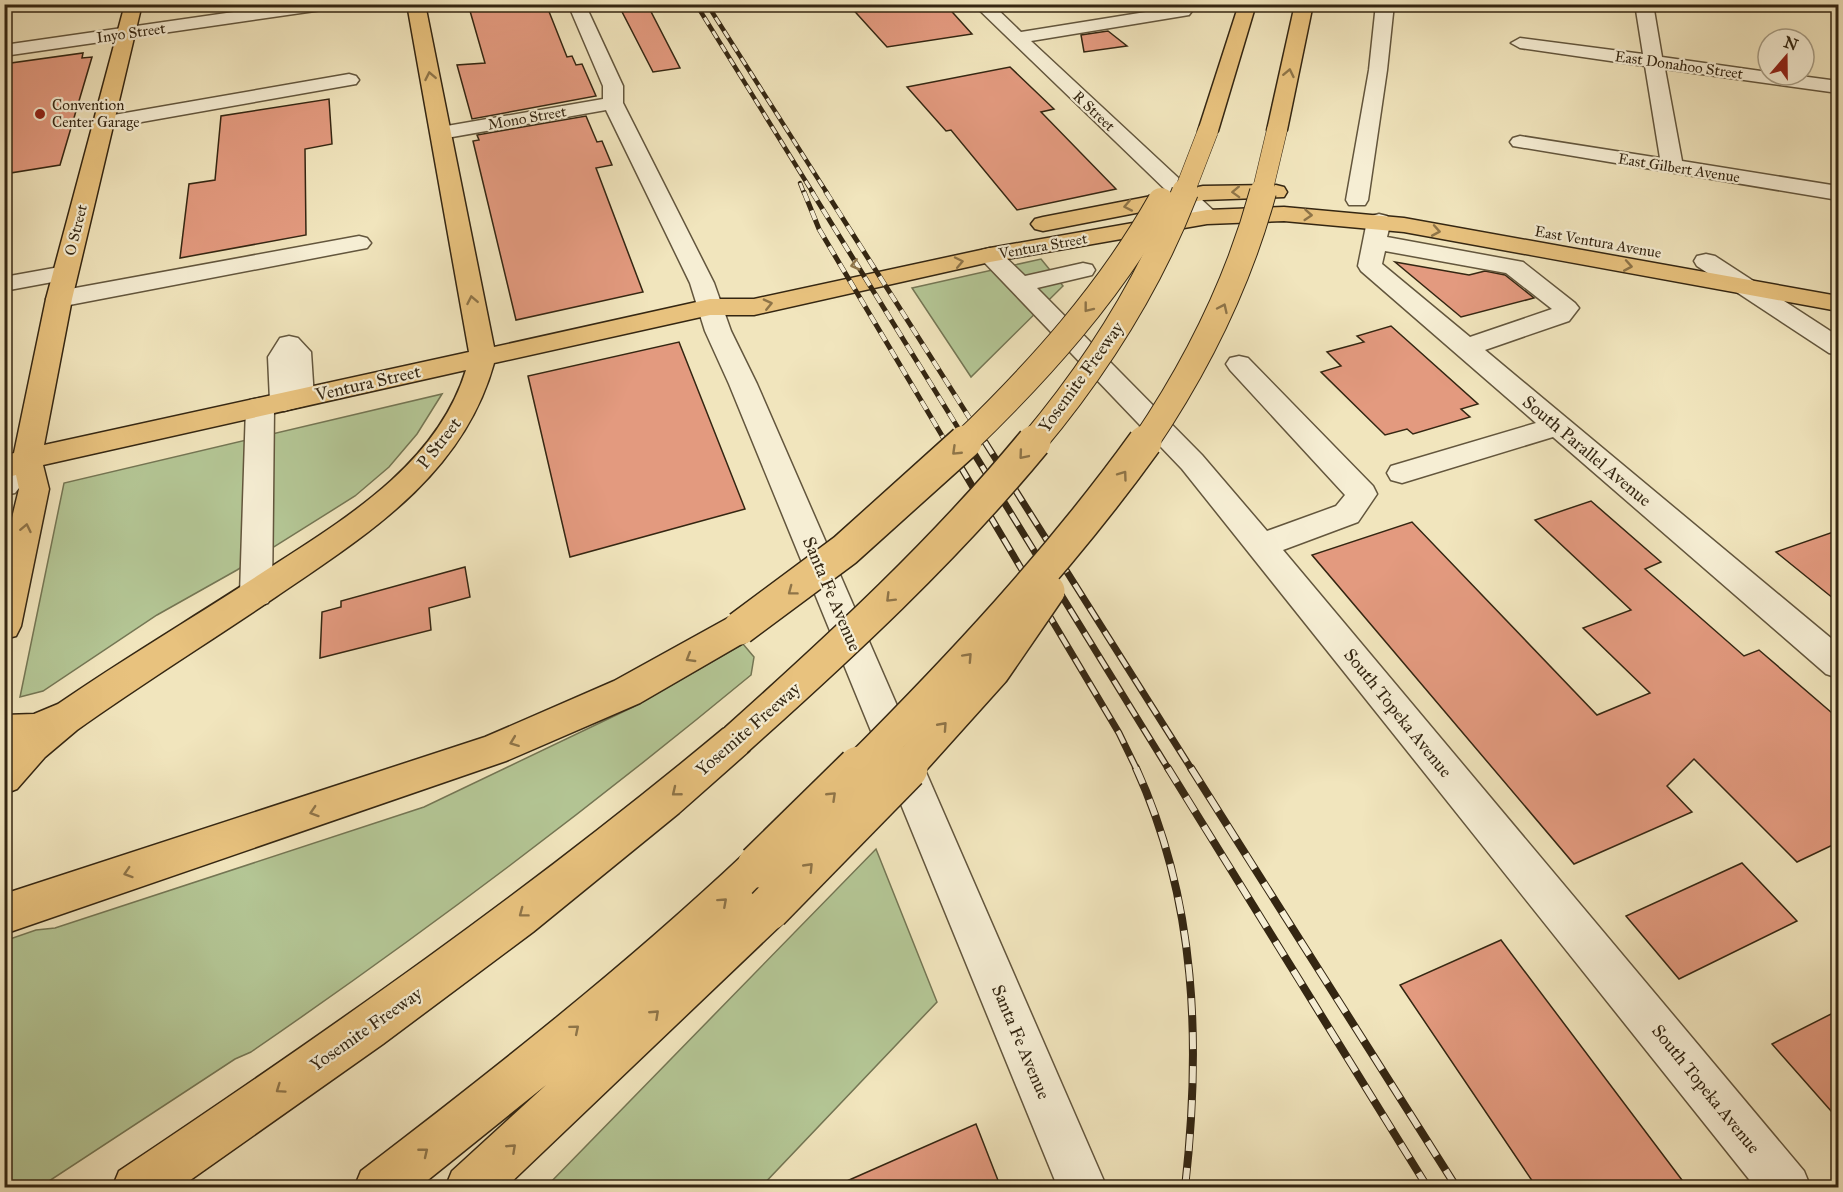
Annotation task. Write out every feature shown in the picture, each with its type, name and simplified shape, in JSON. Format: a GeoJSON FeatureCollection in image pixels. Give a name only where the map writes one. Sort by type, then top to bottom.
{"type":"FeatureCollection","features":[{"type":"Feature","properties":{"kind":"main road","name":"O Street"},"geometry":{"type":"LineString","coordinates":[[4,626],[34,489],[12,461],[59,299],[134,4]]}},
{"type":"Feature","properties":{"kind":"main road","name":"P Street"},"geometry":{"type":"LineString","coordinates":[[4,777],[44,735],[73,712],[344,535],[409,481],[439,448],[463,413],[474,389],[483,357],[416,4]]}},
{"type":"Feature","properties":{"kind":"main road","name":"Yosemite Freeway"},"geometry":{"type":"LineString","coordinates":[[136,1188],[453,966],[612,844],[736,740],[842,646],[975,510],[1039,436],[1102,350],[1132,304],[1179,209],[1210,125],[1248,4]]}},
{"type":"Feature","properties":{"kind":"main road"},"geometry":{"type":"LineString","coordinates":[[378,1188],[587,1019],[725,900],[875,754],[972,653],[1087,521],[1161,421],[1196,363],[1220,314],[1249,243],[1277,130],[1304,4]]}},
{"type":"Feature","properties":{"kind":"main road"},"geometry":{"type":"LineString","coordinates":[[4,914],[493,750],[627,692],[740,628],[833,560],[889,514],[984,424],[1040,366],[1125,262],[1156,212],[1173,174],[1210,125]]}},
{"type":"Feature","properties":{"kind":"main road","name":"Ventura Street"},"geometry":{"type":"LineString","coordinates":[[710,307],[746,290],[1085,215],[1185,196],[1244,191],[1298,193]]}},
{"type":"Feature","properties":{"kind":"main road","name":"East Ventura Avenue"},"geometry":{"type":"LineString","coordinates":[[1347,198],[1839,284]]}},
{"type":"Feature","properties":{"kind":"main road","name":"Ventura Street"},"geometry":{"type":"LineString","coordinates":[[12,461],[710,307],[754,307],[990,255],[1208,217],[1284,214],[1377,232]]}},
{"type":"Feature","properties":{"kind":"main road","name":"East Ventura Avenue"},"geometry":{"type":"LineString","coordinates":[[1520,257],[1745,286],[1839,304]]}},
{"type":"Feature","properties":{"kind":"main road"},"geometry":{"type":"LineString","coordinates":[[470,1188],[768,909],[892,783],[993,671],[1044,599],[1087,521]]}},
{"type":"Feature","properties":{"kind":"main road","name":"P Street"},"geometry":{"type":"LineString","coordinates":[[4,731],[38,729],[73,712]]}},
{"type":"Feature","properties":{"kind":"street","name":"Inyo Street"},"geometry":{"type":"LineString","coordinates":[[4,51],[329,4]]}},
{"type":"Feature","properties":{"kind":"street","name":"Santa Fe Avenue"},"geometry":{"type":"LineString","coordinates":[[576,4],[613,86],[613,103],[702,283],[710,307],[1083,1188]]}},
{"type":"Feature","properties":{"kind":"street","name":"R Street"},"geometry":{"type":"LineString","coordinates":[[981,4],[1208,217]]}},
{"type":"Feature","properties":{"kind":"street"},"geometry":{"type":"LineString","coordinates":[[1347,198],[1377,70],[1384,4]]}},
{"type":"Feature","properties":{"kind":"street"},"geometry":{"type":"LineString","coordinates":[[1644,4],[1672,166]]}},
{"type":"Feature","properties":{"kind":"street"},"geometry":{"type":"LineString","coordinates":[[1016,38],[1183,11]]}},
{"type":"Feature","properties":{"kind":"street","name":"East Donahoo Street"},"geometry":{"type":"LineString","coordinates":[[1520,43],[1839,87]]}},
{"type":"Feature","properties":{"kind":"street"},"geometry":{"type":"LineString","coordinates":[[102,123],[350,80]]}},
{"type":"Feature","properties":{"kind":"street","name":"Mono Street"},"geometry":{"type":"LineString","coordinates":[[441,134],[613,103]]}},
{"type":"Feature","properties":{"kind":"street","name":"East Gilbert Avenue"},"geometry":{"type":"LineString","coordinates":[[1520,142],[1839,193]]}},
{"type":"Feature","properties":{"kind":"street"},"geometry":{"type":"LineString","coordinates":[[1377,232],[1520,257],[1566,309],[1560,316],[1464,348]]}},
{"type":"Feature","properties":{"kind":"street","name":"South Parallel Avenue"},"geometry":{"type":"LineString","coordinates":[[1377,232],[1370,266],[1839,664]]}},
{"type":"Feature","properties":{"kind":"street"},"geometry":{"type":"LineString","coordinates":[[59,299],[359,243]]}},
{"type":"Feature","properties":{"kind":"street","name":"South Topeka Avenue"},"geometry":{"type":"LineString","coordinates":[[990,255],[1192,462],[1787,1188]]}},
{"type":"Feature","properties":{"kind":"street"},"geometry":{"type":"LineString","coordinates":[[1706,261],[1839,347]]}},
{"type":"Feature","properties":{"kind":"street"},"geometry":{"type":"LineString","coordinates":[[1020,285],[1083,270]]}},
{"type":"Feature","properties":{"kind":"street"},"geometry":{"type":"LineString","coordinates":[[4,284],[65,273]]}},
{"type":"Feature","properties":{"kind":"street"},"geometry":{"type":"LineString","coordinates":[[1239,364],[1362,494],[1347,514],[1260,546]]}},
{"type":"Feature","properties":{"kind":"street"},"geometry":{"type":"LineString","coordinates":[[256,594],[281,402]]}},
{"type":"Feature","properties":{"kind":"street"},"geometry":{"type":"LineString","coordinates":[[1402,473],[1557,426]]}},
{"type":"Feature","properties":{"kind":"street"},"geometry":{"type":"LineString","coordinates":[[4,485],[12,461]]}},
{"type":"Feature","properties":{"kind":"green space"},"geometry":{"type":"Polygon","coordinates":[[[1041,259],[1063,286],[971,377],[912,288],[1041,259]]]}},
{"type":"Feature","properties":{"kind":"green space"},"geometry":{"type":"Polygon","coordinates":[[[442,394],[417,434],[389,467],[355,496],[237,570],[157,615],[43,691],[20,697],[64,483],[442,394]]]}},
{"type":"Feature","properties":{"kind":"green space"},"geometry":{"type":"Polygon","coordinates":[[[743,644],[754,657],[751,675],[568,821],[443,915],[251,1052],[235,1059],[40,1187],[5,1187],[4,941],[36,930],[55,928],[424,807],[633,707],[743,644]]]}},
{"type":"Feature","properties":{"kind":"green space"},"geometry":{"type":"Polygon","coordinates":[[[876,849],[937,1002],[761,1187],[546,1187],[876,849]]]}},
{"type":"Feature","properties":{"kind":"building"},"geometry":{"type":"Polygon","coordinates":[[[468,4],[546,4],[567,57],[572,56],[576,65],[582,64],[596,96],[472,119],[457,65],[485,63],[468,4]]]}},
{"type":"Feature","properties":{"kind":"building"},"geometry":{"type":"Polygon","coordinates":[[[618,4],[647,4],[680,68],[653,72],[618,4]]]}},
{"type":"Feature","properties":{"kind":"building"},"geometry":{"type":"Polygon","coordinates":[[[848,4],[945,4],[972,34],[887,47],[848,4]]]}},
{"type":"Feature","properties":{"kind":"building"},"geometry":{"type":"Polygon","coordinates":[[[1108,31],[1127,46],[1084,52],[1081,35],[1108,31]]]}},
{"type":"Feature","properties":{"kind":"building","name":"Convention Center Garage"},"geometry":{"type":"Polygon","coordinates":[[[83,53],[82,58],[92,57],[60,165],[4,174],[4,64],[83,53]]]}},
{"type":"Feature","properties":{"kind":"building"},"geometry":{"type":"Polygon","coordinates":[[[1010,67],[1054,109],[1041,112],[1116,189],[1017,210],[951,130],[946,131],[907,87],[1010,67]]]}},
{"type":"Feature","properties":{"kind":"building"},"geometry":{"type":"Polygon","coordinates":[[[329,99],[332,144],[305,149],[306,235],[180,258],[189,184],[215,180],[221,116],[329,99]]]}},
{"type":"Feature","properties":{"kind":"building"},"geometry":{"type":"Polygon","coordinates":[[[586,116],[597,142],[602,141],[612,165],[596,168],[643,292],[516,320],[473,141],[479,140],[477,135],[586,116]]]}},
{"type":"Feature","properties":{"kind":"building"},"geometry":{"type":"Polygon","coordinates":[[[1395,262],[1469,275],[1485,271],[1505,275],[1534,298],[1461,317],[1395,262]]]}},
{"type":"Feature","properties":{"kind":"building"},"geometry":{"type":"Polygon","coordinates":[[[1391,326],[1478,404],[1461,409],[1470,417],[1413,434],[1407,429],[1385,435],[1321,372],[1341,366],[1327,352],[1364,342],[1357,336],[1391,326]]]}},
{"type":"Feature","properties":{"kind":"building"},"geometry":{"type":"Polygon","coordinates":[[[679,342],[745,509],[570,557],[528,376],[679,342]]]}},
{"type":"Feature","properties":{"kind":"building"},"geometry":{"type":"Polygon","coordinates":[[[1591,501],[1661,562],[1645,569],[1744,656],[1759,650],[1839,719],[1839,842],[1797,862],[1694,759],[1667,786],[1692,812],[1574,864],[1312,555],[1412,522],[1597,715],[1650,693],[1583,628],[1631,610],[1535,520],[1591,501]]]}},
{"type":"Feature","properties":{"kind":"building"},"geometry":{"type":"Polygon","coordinates":[[[1839,530],[1839,603],[1776,552],[1839,530]]]}},
{"type":"Feature","properties":{"kind":"building"},"geometry":{"type":"Polygon","coordinates":[[[465,567],[470,597],[429,608],[431,630],[320,658],[322,612],[341,607],[341,601],[465,567]]]}},
{"type":"Feature","properties":{"kind":"building"},"geometry":{"type":"Polygon","coordinates":[[[1742,863],[1797,921],[1679,979],[1626,916],[1742,863]]]}},
{"type":"Feature","properties":{"kind":"building"},"geometry":{"type":"Polygon","coordinates":[[[1501,940],[1688,1188],[1537,1188],[1400,985],[1501,940]]]}},
{"type":"Feature","properties":{"kind":"building"},"geometry":{"type":"Polygon","coordinates":[[[1839,1010],[1839,1120],[1772,1044],[1839,1010]]]}},
{"type":"Feature","properties":{"kind":"building"},"geometry":{"type":"Polygon","coordinates":[[[976,1124],[1001,1188],[831,1188],[976,1124]]]}},
{"type":"Feature","properties":{"kind":"railway"},"geometry":{"type":"LineString","coordinates":[[696,4],[813,193]]}},
{"type":"Feature","properties":{"kind":"railway"},"geometry":{"type":"LineString","coordinates":[[707,4],[827,193]]}},
{"type":"Feature","properties":{"kind":"railway"},"geometry":{"type":"LineString","coordinates":[[800,183],[804,193]]}},
{"type":"Feature","properties":{"kind":"railway"},"geometry":{"type":"LineString","coordinates":[[804,192],[819,229],[947,444]]}},
{"type":"Feature","properties":{"kind":"railway"},"geometry":{"type":"LineString","coordinates":[[812,192],[968,444]]}},
{"type":"Feature","properties":{"kind":"railway"},"geometry":{"type":"LineString","coordinates":[[826,192],[986,444]]}},
{"type":"Feature","properties":{"kind":"railway"},"geometry":{"type":"LineString","coordinates":[[946,442],[1119,733],[1137,770]]}},
{"type":"Feature","properties":{"kind":"railway"},"geometry":{"type":"LineString","coordinates":[[967,442],[1169,770]]}},
{"type":"Feature","properties":{"kind":"railway"},"geometry":{"type":"LineString","coordinates":[[985,442],[1192,770]]}},
{"type":"Feature","properties":{"kind":"railway"},"geometry":{"type":"LineString","coordinates":[[1136,768],[1156,818],[1172,870],[1183,922],[1193,1027],[1193,1081],[1185,1188]]}},
{"type":"Feature","properties":{"kind":"railway"},"geometry":{"type":"LineString","coordinates":[[1168,768],[1428,1188]]}},
{"type":"Feature","properties":{"kind":"railway"},"geometry":{"type":"LineString","coordinates":[[1191,768],[1457,1188]]}},
{"type":"Feature","properties":{"kind":"place","name":"Convention Center Garage"},"geometry":{"type":"Point","coordinates":[40,114]}}]}
